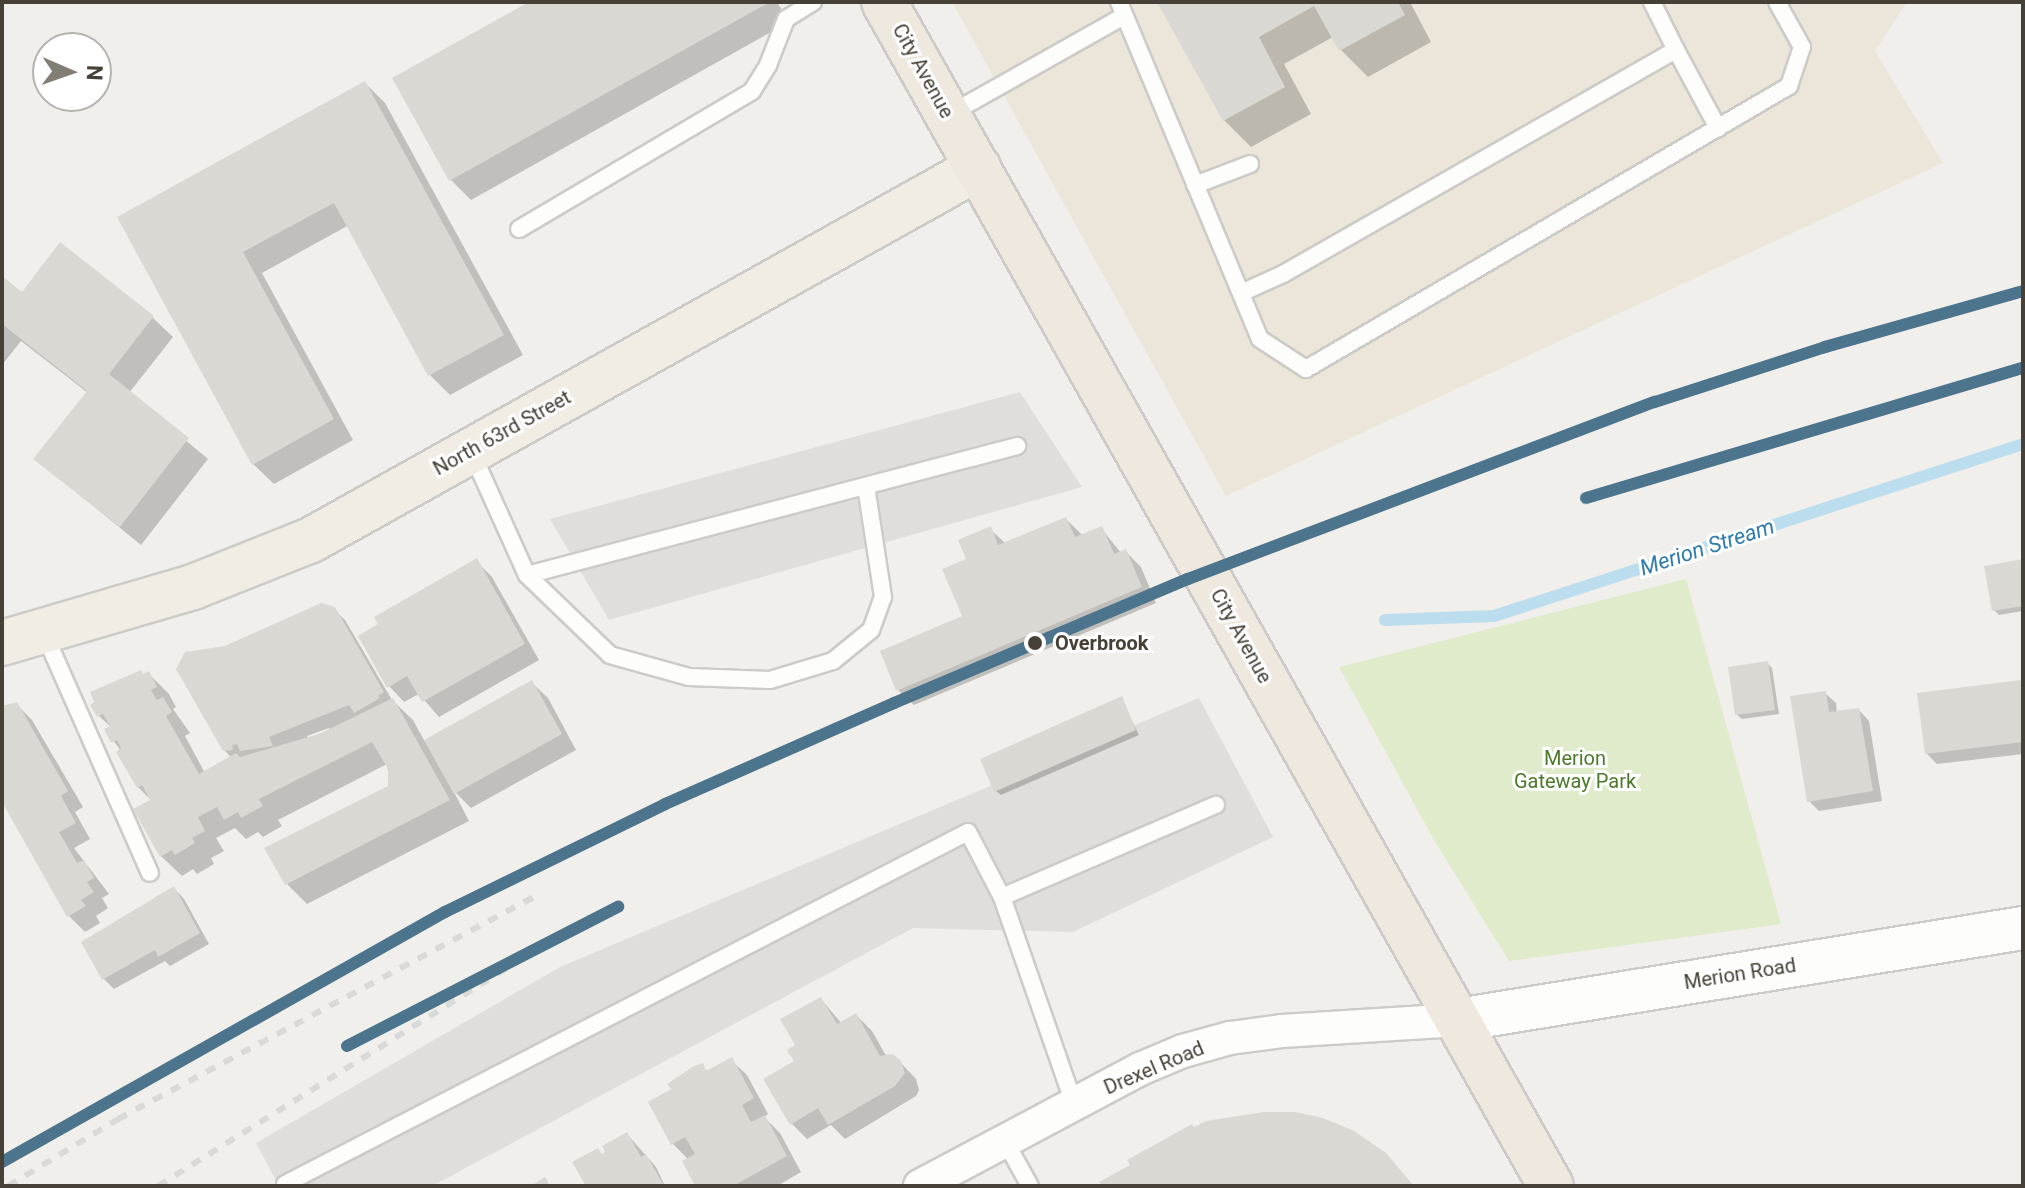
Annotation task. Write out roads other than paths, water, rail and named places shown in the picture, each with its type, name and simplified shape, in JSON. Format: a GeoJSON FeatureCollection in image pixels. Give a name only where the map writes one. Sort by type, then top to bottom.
{"type":"FeatureCollection","features":[{"type":"Feature","properties":{"kind":"highway","name":"City Avenue"},"geometry":{"type":"LineString","coordinates":[[884,2],[1551,1186]]}},
{"type":"Feature","properties":{"kind":"main road","name":"North 63rd Street"},"geometry":{"type":"LineString","coordinates":[[22,637],[193,587],[311,540],[978,168]]}},
{"type":"Feature","properties":{"kind":"street","name":"Merion Road"},"geometry":{"type":"LineString","coordinates":[[1458,1020],[2023,928]]}},
{"type":"Feature","properties":{"kind":"street","name":"Drexel Road"},"geometry":{"type":"LineString","coordinates":[[920,1186],[1074,1104],[1183,1051],[1230,1038],[1282,1031],[1458,1020]]}},
{"type":"Feature","properties":{"kind":"lane"},"geometry":{"type":"LineString","coordinates":[[519,229],[752,91],[768,65],[786,19],[813,2]]}},
{"type":"Feature","properties":{"kind":"lane"},"geometry":{"type":"LineString","coordinates":[[1652,2],[1718,128]]}},
{"type":"Feature","properties":{"kind":"lane"},"geometry":{"type":"LineString","coordinates":[[948,115],[1122,9],[1260,339],[1306,369],[1789,86],[1802,47],[1777,2]]}},
{"type":"Feature","properties":{"kind":"lane"},"geometry":{"type":"LineString","coordinates":[[1241,293],[1297,266],[1676,50]]}},
{"type":"Feature","properties":{"kind":"lane"},"geometry":{"type":"LineString","coordinates":[[1195,185],[1250,164]]}},
{"type":"Feature","properties":{"kind":"lane"},"geometry":{"type":"LineString","coordinates":[[527,575],[1017,446]]}},
{"type":"Feature","properties":{"kind":"lane"},"geometry":{"type":"LineString","coordinates":[[470,451],[527,575],[610,655],[689,677],[770,680],[833,661],[871,630],[883,597],[866,486]]}},
{"type":"Feature","properties":{"kind":"lane"},"geometry":{"type":"LineString","coordinates":[[22,637],[150,873]]}},
{"type":"Feature","properties":{"kind":"lane"},"geometry":{"type":"LineString","coordinates":[[1002,897],[1216,805]]}},
{"type":"Feature","properties":{"kind":"lane"},"geometry":{"type":"LineString","coordinates":[[285,1184],[968,832],[1002,897],[1074,1104]]}},
{"type":"Feature","properties":{"kind":"lane"},"geometry":{"type":"LineString","coordinates":[[1005,1141],[1030,1186]]}},
{"type":"Feature","properties":{"kind":"waterway","name":"Merion Stream"},"geometry":{"type":"LineString","coordinates":[[1385,620],[1494,616],[2023,444]]}},
{"type":"Feature","properties":{"kind":"railway"},"geometry":{"type":"LineString","coordinates":[[8,1186],[118,1119],[536,896]]}},
{"type":"Feature","properties":{"kind":"railway"},"geometry":{"type":"LineString","coordinates":[[158,1186],[556,937]]}},
{"type":"Feature","properties":{"kind":"place","name":"Overbrook"},"geometry":{"type":"Point","coordinates":[1035,643]}},
{"type":"Feature","properties":{"kind":"park label","name":"Merion Gateway Park"},"geometry":{"type":"Point","coordinates":[1575,770]}}]}
